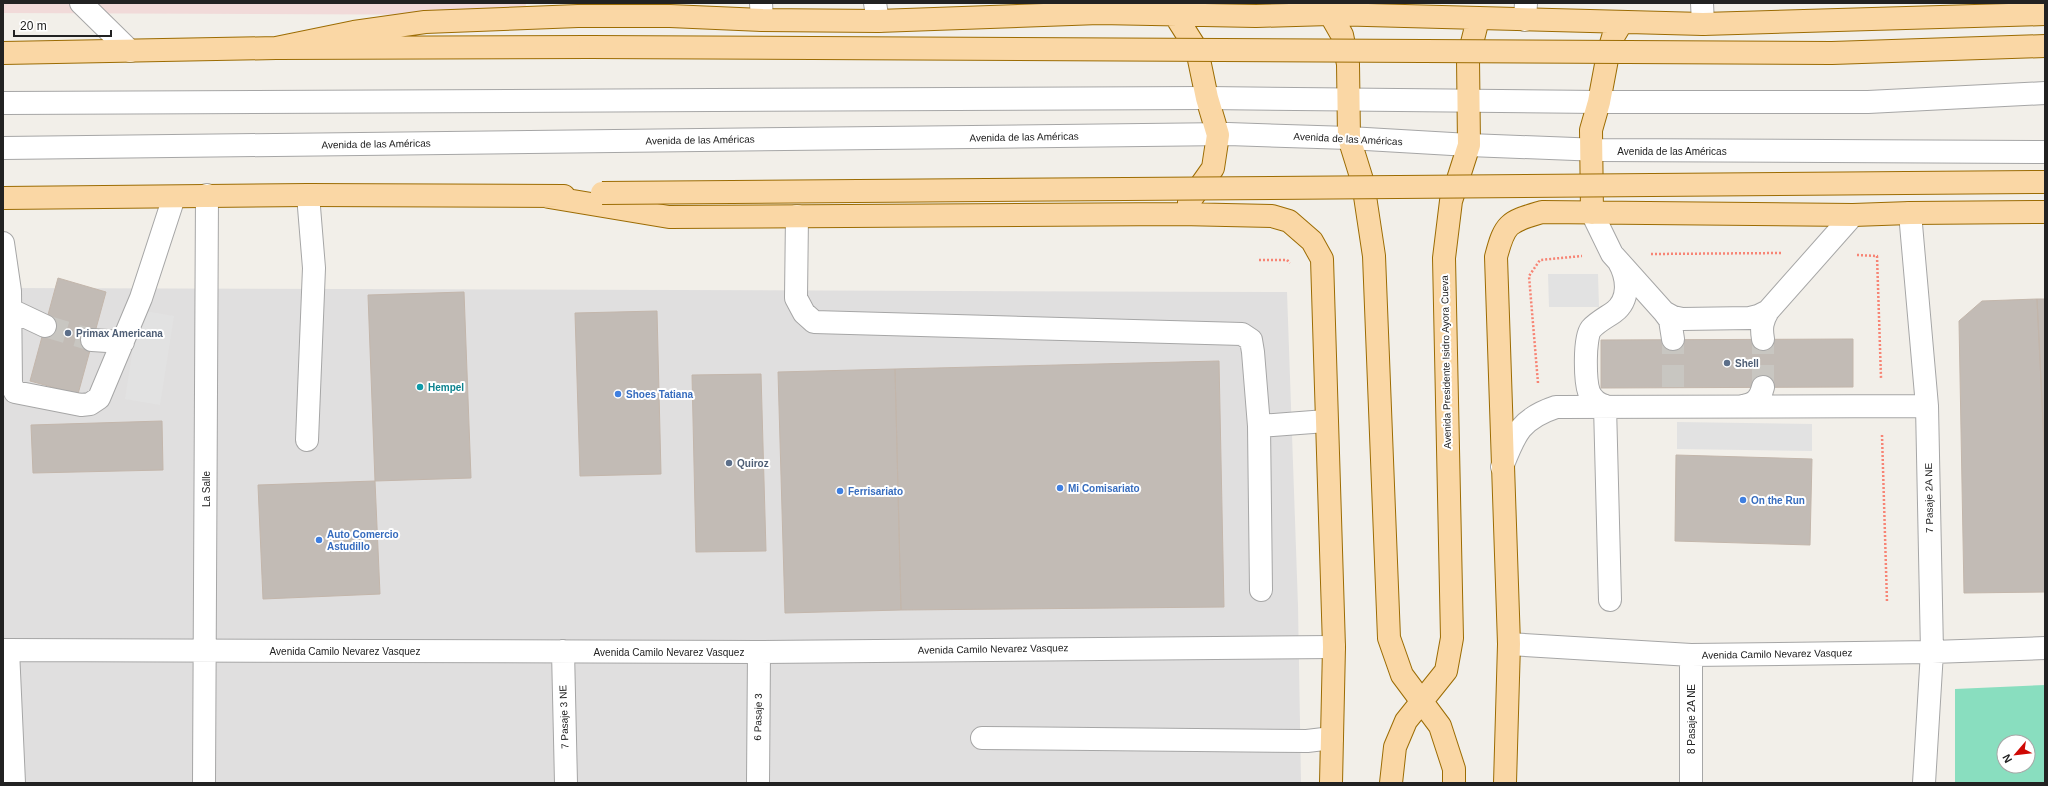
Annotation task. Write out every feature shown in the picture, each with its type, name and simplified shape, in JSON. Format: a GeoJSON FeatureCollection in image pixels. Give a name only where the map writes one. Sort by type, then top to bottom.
{"type":"FeatureCollection","features":[{"type":"Feature","properties":{"kind":"main road"},"geometry":{"type":"LineString","coordinates":[[276,48],[354,32],[425,22],[579,10],[876,12],[1099,8],[1175,14],[1256,16],[1330,14],[1396,9],[1478,18],[1526,11],[1622,22],[1702,13],[2045,14]]}},
{"type":"Feature","properties":{"kind":"main road"},"geometry":{"type":"LineString","coordinates":[[1175,14],[1197,50],[1207,98],[1218,135],[1213,168],[1180,214]]}},
{"type":"Feature","properties":{"kind":"main road"},"geometry":{"type":"LineString","coordinates":[[1330,14],[1342,35],[1348,64],[1349,138],[1363,183],[1374,256],[1388,638],[1402,675],[1440,726],[1454,769],[1454,783]]}},
{"type":"Feature","properties":{"kind":"main road","name":"Avenida Presidente Isidro Ayora Cueva"},"geometry":{"type":"LineString","coordinates":[[1391,783],[1395,747],[1406,721],[1446,671],[1452,638],[1444,258],[1451,201],[1469,145],[1468,59],[1478,18]]}},
{"type":"Feature","properties":{"kind":"main road"},"geometry":{"type":"LineString","coordinates":[[1592,212],[1591,130],[1599,102],[1608,54],[1613,37],[1622,22]]}},
{"type":"Feature","properties":{"kind":"main road"},"geometry":{"type":"LineString","coordinates":[[3,53],[276,48],[590,47],[1832,52],[2045,46]]}},
{"type":"Feature","properties":{"kind":"main road"},"geometry":{"type":"LineString","coordinates":[[3,198],[174,197],[207,195],[549,197],[602,193],[2045,182]]}},
{"type":"Feature","properties":{"kind":"main road"},"geometry":{"type":"LineString","coordinates":[[549,197],[669,217],[1180,214],[1272,216],[1289,221],[1312,241],[1322,259],[1334,646],[1331,783]]}},
{"type":"Feature","properties":{"kind":"main road"},"geometry":{"type":"LineString","coordinates":[[1505,783],[1508,644],[1496,257],[1502,233],[1515,220],[1542,212],[1853,215],[2045,212]]}},
{"type":"Feature","properties":{"kind":"street"},"geometry":{"type":"LineString","coordinates":[[81,3],[130,51]]}},
{"type":"Feature","properties":{"kind":"street"},"geometry":{"type":"LineString","coordinates":[[3,103],[1207,98],[1599,102],[1868,102],[2045,93]]}},
{"type":"Feature","properties":{"kind":"street","name":"Avenida de las Américas"},"geometry":{"type":"LineString","coordinates":[[3,148],[1218,135],[1349,138],[1591,150],[2045,152]]}},
{"type":"Feature","properties":{"kind":"street","name":"La Salle"},"geometry":{"type":"LineString","coordinates":[[204,783],[207,195]]}},
{"type":"Feature","properties":{"kind":"street"},"geometry":{"type":"LineString","coordinates":[[307,440],[314,268],[308,195]]}},
{"type":"Feature","properties":{"kind":"street"},"geometry":{"type":"LineString","coordinates":[[3,244],[10,291],[9,376],[15,392],[81,405],[90,404],[99,398],[141,298],[174,197]]}},
{"type":"Feature","properties":{"kind":"street"},"geometry":{"type":"LineString","coordinates":[[1592,212],[1612,254],[1670,320],[1674,339]]}},
{"type":"Feature","properties":{"kind":"street","name":"7 Pasaje 2A NE"},"geometry":{"type":"LineString","coordinates":[[1910,213],[1926,406],[1932,652],[1924,783]]}},
{"type":"Feature","properties":{"kind":"street"},"geometry":{"type":"LineString","coordinates":[[1764,339],[1761,328],[1762,320],[1768,311],[1853,215]]}},
{"type":"Feature","properties":{"kind":"street"},"geometry":{"type":"LineString","coordinates":[[798,216],[796,298],[804,313],[814,322],[1242,334],[1251,340],[1259,426],[1261,590]]}},
{"type":"Feature","properties":{"kind":"street"},"geometry":{"type":"LineString","coordinates":[[1605,406],[1599,404],[1590,393],[1588,386],[1586,344],[1592,328],[1615,311],[1624,300],[1624,271],[1619,262]]}},
{"type":"Feature","properties":{"kind":"street"},"geometry":{"type":"LineString","coordinates":[[10,309],[45,326]]}},
{"type":"Feature","properties":{"kind":"street"},"geometry":{"type":"LineString","coordinates":[[1664,312],[1673,317],[1682,319],[1750,318],[1768,311]]}},
{"type":"Feature","properties":{"kind":"street"},"geometry":{"type":"LineString","coordinates":[[92,340],[122,342]]}},
{"type":"Feature","properties":{"kind":"street"},"geometry":{"type":"LineString","coordinates":[[1743,406],[1752,404],[1757,400],[1761,395],[1763,387]]}},
{"type":"Feature","properties":{"kind":"street"},"geometry":{"type":"LineString","coordinates":[[1673,388],[1674,395],[1677,400],[1689,406]]}},
{"type":"Feature","properties":{"kind":"street"},"geometry":{"type":"LineString","coordinates":[[1502,467],[1514,439],[1525,423],[1541,412],[1556,406],[1926,406]]}},
{"type":"Feature","properties":{"kind":"street"},"geometry":{"type":"LineString","coordinates":[[1605,406],[1610,600]]}},
{"type":"Feature","properties":{"kind":"street"},"geometry":{"type":"LineString","coordinates":[[1259,426],[1326,421]]}},
{"type":"Feature","properties":{"kind":"street","name":"Avenida Camilo Nevarez Vasquez"},"geometry":{"type":"LineString","coordinates":[[1508,644],[1691,655],[1932,652],[2045,648]]}},
{"type":"Feature","properties":{"kind":"street","name":"Avenida Camilo Nevarez Vasquez"},"geometry":{"type":"LineString","coordinates":[[6,650],[759,652],[1334,646]]}},
{"type":"Feature","properties":{"kind":"street"},"geometry":{"type":"LineString","coordinates":[[6,650],[14,783]]}},
{"type":"Feature","properties":{"kind":"street","name":"7 Pasaje 3 NE"},"geometry":{"type":"LineString","coordinates":[[563,651],[566,783]]}},
{"type":"Feature","properties":{"kind":"street","name":"6 Pasaje 3"},"geometry":{"type":"LineString","coordinates":[[758,783],[759,652]]}},
{"type":"Feature","properties":{"kind":"street","name":"8 Pasaje 2A NE"},"geometry":{"type":"LineString","coordinates":[[1691,655],[1691,783]]}},
{"type":"Feature","properties":{"kind":"street"},"geometry":{"type":"LineString","coordinates":[[982,738],[1307,741],[1332,738]]}},
{"type":"Feature","properties":{"kind":"shaded area"},"geometry":{"type":"Polygon","coordinates":[[[3,3],[526,3],[525,15],[3,13],[3,3]]]}},
{"type":"Feature","properties":{"kind":"shaded area"},"geometry":{"type":"Polygon","coordinates":[[[1548,274],[1598,274],[1599,307],[1549,307],[1548,274]]]}},
{"type":"Feature","properties":{"kind":"shaded area"},"geometry":{"type":"Polygon","coordinates":[[[3,288],[1287,292],[1298,606],[1301,783],[3,783],[3,288]]]}},
{"type":"Feature","properties":{"kind":"shaded area"},"geometry":{"type":"Polygon","coordinates":[[[139,310],[174,316],[160,405],[125,399],[139,310]]]}},
{"type":"Feature","properties":{"kind":"shaded area"},"geometry":{"type":"Polygon","coordinates":[[[1677,422],[1812,424],[1812,451],[1677,449],[1677,422]]]}},
{"type":"Feature","properties":{"kind":"green space"},"geometry":{"type":"Polygon","coordinates":[[[2045,685],[2045,783],[1955,783],[1955,689],[2045,685]]]}},
{"type":"Feature","properties":{"kind":"building","name":"Primax Americana"},"geometry":{"type":"Polygon","coordinates":[[[58,278],[106,292],[78,394],[30,381],[58,278]]]}},
{"type":"Feature","properties":{"kind":"building","name":"Hempel"},"geometry":{"type":"Polygon","coordinates":[[[464,292],[471,478],[375,481],[368,295],[464,292]]]}},
{"type":"Feature","properties":{"kind":"building"},"geometry":{"type":"Polygon","coordinates":[[[2037,299],[2045,299],[2045,463],[2037,299]]]}},
{"type":"Feature","properties":{"kind":"building"},"geometry":{"type":"Polygon","coordinates":[[[2037,299],[2045,463],[2045,592],[1964,593],[1959,321],[1982,301],[2037,299]]]}},
{"type":"Feature","properties":{"kind":"building","name":"Shoes Tatiana"},"geometry":{"type":"Polygon","coordinates":[[[657,311],[661,474],[580,476],[575,313],[657,311]]]}},
{"type":"Feature","properties":{"kind":"building","name":"Shell"},"geometry":{"type":"Polygon","coordinates":[[[1853,339],[1853,387],[1601,388],[1601,340],[1853,339]]]}},
{"type":"Feature","properties":{"kind":"building","name":"Mi Comisariato"},"geometry":{"type":"Polygon","coordinates":[[[1219,361],[1224,607],[901,610],[895,369],[1219,361]]]}},
{"type":"Feature","properties":{"kind":"building","name":"Ferrisariato"},"geometry":{"type":"Polygon","coordinates":[[[895,369],[901,610],[785,613],[778,372],[895,369]]]}},
{"type":"Feature","properties":{"kind":"building","name":"Quiroz"},"geometry":{"type":"Polygon","coordinates":[[[761,374],[766,551],[696,552],[692,375],[761,374]]]}},
{"type":"Feature","properties":{"kind":"building"},"geometry":{"type":"Polygon","coordinates":[[[162,421],[163,470],[33,473],[31,425],[162,421]]]}},
{"type":"Feature","properties":{"kind":"building","name":"On the Run"},"geometry":{"type":"Polygon","coordinates":[[[1676,455],[1812,459],[1810,545],[1675,541],[1676,455]]]}},
{"type":"Feature","properties":{"kind":"building","name":"Auto Comercio Astudillo"},"geometry":{"type":"Polygon","coordinates":[[[375,481],[380,594],[263,599],[258,485],[375,481]]]}},
{"type":"Feature","properties":{"kind":"tunnel"},"geometry":{"type":"LineString","coordinates":[[45,326],[92,340]]}},
{"type":"Feature","properties":{"kind":"tunnel"},"geometry":{"type":"LineString","coordinates":[[1673,339],[1673,387]]}},
{"type":"Feature","properties":{"kind":"tunnel"},"geometry":{"type":"LineString","coordinates":[[1763,339],[1763,387]]}},
{"type":"Feature","properties":{"kind":"place","name":"Primax Americana"},"geometry":{"type":"Point","coordinates":[68,333]}},
{"type":"Feature","properties":{"kind":"place","name":"Shell"},"geometry":{"type":"Point","coordinates":[1727,363]}},
{"type":"Feature","properties":{"kind":"place","name":"Hempel"},"geometry":{"type":"Point","coordinates":[420,387]}},
{"type":"Feature","properties":{"kind":"place","name":"Shoes Tatiana"},"geometry":{"type":"Point","coordinates":[618,394]}},
{"type":"Feature","properties":{"kind":"place","name":"Quiroz"},"geometry":{"type":"Point","coordinates":[729,463]}},
{"type":"Feature","properties":{"kind":"place","name":"Mi Comisariato"},"geometry":{"type":"Point","coordinates":[1060,488]}},
{"type":"Feature","properties":{"kind":"place","name":"Ferrisariato"},"geometry":{"type":"Point","coordinates":[840,491]}},
{"type":"Feature","properties":{"kind":"place","name":"On the Run"},"geometry":{"type":"Point","coordinates":[1743,500]}},
{"type":"Feature","properties":{"kind":"place","name":"Auto Comercio Astudillo"},"geometry":{"type":"Point","coordinates":[319,540]}}]}
